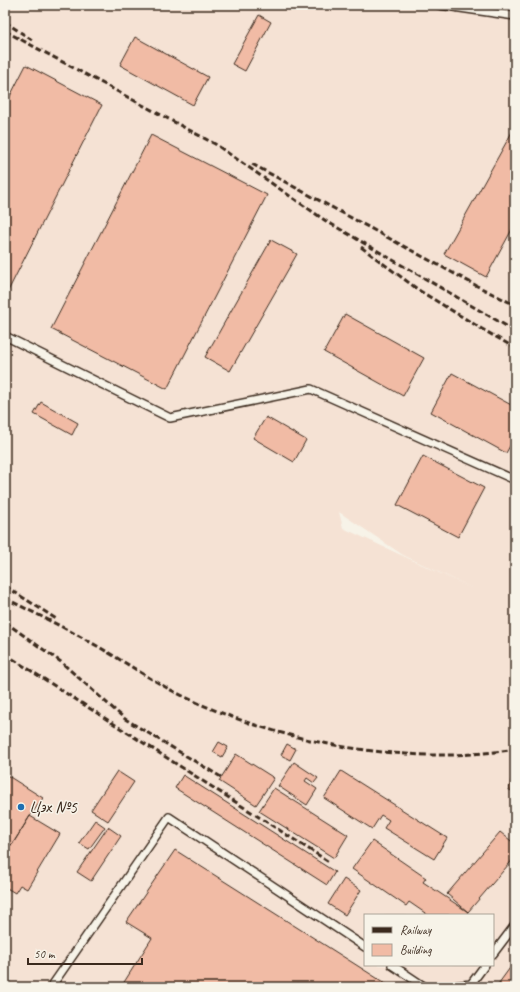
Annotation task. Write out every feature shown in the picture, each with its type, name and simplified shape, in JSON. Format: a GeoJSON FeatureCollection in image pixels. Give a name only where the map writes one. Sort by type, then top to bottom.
{"type":"FeatureCollection","features":[{"type":"Feature","properties":{"kind":"lane"},"geometry":{"type":"LineString","coordinates":[[439,5],[515,16]]}},
{"type":"Feature","properties":{"kind":"lane"},"geometry":{"type":"LineString","coordinates":[[5,336],[170,418],[311,389],[515,480]]}},
{"type":"Feature","properties":{"kind":"lane"},"geometry":{"type":"LineString","coordinates":[[51,987],[170,816],[364,946]]}},
{"type":"Feature","properties":{"kind":"lane"},"geometry":{"type":"LineString","coordinates":[[494,953],[515,924]]}},
{"type":"Feature","properties":{"kind":"lane"},"geometry":{"type":"LineString","coordinates":[[394,966],[425,987]]}},
{"type":"Feature","properties":{"kind":"lane"},"geometry":{"type":"LineString","coordinates":[[446,987],[471,984],[484,966]]}},
{"type":"Feature","properties":{"kind":"shaded area"},"geometry":{"type":"Polygon","coordinates":[[[5,5],[515,5],[515,987],[5,987],[5,5]],[[339,512],[343,528],[474,589],[403,555],[339,512]]]}},
{"type":"Feature","properties":{"kind":"building"},"geometry":{"type":"Polygon","coordinates":[[[259,15],[271,22],[245,71],[232,64],[259,15]]]}},
{"type":"Feature","properties":{"kind":"building"},"geometry":{"type":"Polygon","coordinates":[[[135,37],[208,77],[193,105],[120,65],[135,37]]]}},
{"type":"Feature","properties":{"kind":"building"},"geometry":{"type":"Polygon","coordinates":[[[26,65],[102,105],[5,297],[5,106],[26,65]]]}},
{"type":"Feature","properties":{"kind":"building"},"geometry":{"type":"Polygon","coordinates":[[[512,132],[515,133],[515,224],[486,277],[444,254],[512,132]]]}},
{"type":"Feature","properties":{"kind":"building"},"geometry":{"type":"Polygon","coordinates":[[[151,135],[267,195],[167,389],[51,329],[151,135]]]}},
{"type":"Feature","properties":{"kind":"building"},"geometry":{"type":"Polygon","coordinates":[[[271,240],[297,254],[230,371],[205,357],[271,240]]]}},
{"type":"Feature","properties":{"kind":"building"},"geometry":{"type":"Polygon","coordinates":[[[345,314],[424,358],[403,396],[324,352],[345,314]]]}},
{"type":"Feature","properties":{"kind":"building"},"geometry":{"type":"Polygon","coordinates":[[[452,373],[515,407],[515,437],[506,453],[431,412],[452,373]]]}},
{"type":"Feature","properties":{"kind":"building"},"geometry":{"type":"Polygon","coordinates":[[[41,402],[78,423],[72,435],[34,414],[41,402]]]}},
{"type":"Feature","properties":{"kind":"building"},"geometry":{"type":"Polygon","coordinates":[[[266,417],[306,440],[294,462],[253,438],[266,417]]]}},
{"type":"Feature","properties":{"kind":"building"},"geometry":{"type":"Polygon","coordinates":[[[423,456],[484,488],[458,537],[397,505],[423,456]]]}},
{"type":"Feature","properties":{"kind":"building"},"geometry":{"type":"Polygon","coordinates":[[[219,742],[228,747],[222,757],[213,752],[219,742]]]}},
{"type":"Feature","properties":{"kind":"building"},"geometry":{"type":"Polygon","coordinates":[[[287,744],[296,749],[290,760],[281,755],[287,744]]]}},
{"type":"Feature","properties":{"kind":"building"},"geometry":{"type":"Polygon","coordinates":[[[236,754],[274,778],[256,805],[219,781],[236,754]]]}},
{"type":"Feature","properties":{"kind":"building"},"geometry":{"type":"Polygon","coordinates":[[[294,762],[318,778],[314,783],[307,778],[305,781],[317,789],[307,805],[278,786],[294,762]]]}},
{"type":"Feature","properties":{"kind":"building"},"geometry":{"type":"Polygon","coordinates":[[[515,768],[515,791],[509,790],[515,768]]]}},
{"type":"Feature","properties":{"kind":"building"},"geometry":{"type":"Polygon","coordinates":[[[117,771],[134,782],[108,821],[91,810],[117,771]]]}},
{"type":"Feature","properties":{"kind":"building"},"geometry":{"type":"Polygon","coordinates":[[[341,771],[447,838],[434,859],[384,828],[389,820],[381,815],[372,829],[324,798],[341,771]]]}},
{"type":"Feature","properties":{"kind":"building","name":"Цэх №5"},"geometry":{"type":"Polygon","coordinates":[[[5,774],[43,798],[12,845],[5,841],[5,774]]]}},
{"type":"Feature","properties":{"kind":"building"},"geometry":{"type":"Polygon","coordinates":[[[183,775],[335,872],[327,885],[175,788],[183,775]]]}},
{"type":"Feature","properties":{"kind":"building"},"geometry":{"type":"Polygon","coordinates":[[[274,788],[348,835],[334,858],[259,811],[274,788]]]}},
{"type":"Feature","properties":{"kind":"building"},"geometry":{"type":"Polygon","coordinates":[[[30,816],[60,834],[27,889],[20,885],[15,893],[5,887],[5,841],[12,845],[30,816]]]}},
{"type":"Feature","properties":{"kind":"building"},"geometry":{"type":"Polygon","coordinates":[[[95,820],[105,827],[89,849],[79,843],[95,820]]]}},
{"type":"Feature","properties":{"kind":"building"},"geometry":{"type":"Polygon","coordinates":[[[108,827],[121,836],[91,881],[77,872],[108,827]]]}},
{"type":"Feature","properties":{"kind":"building"},"geometry":{"type":"Polygon","coordinates":[[[500,832],[515,844],[515,857],[468,912],[447,894],[500,832]]]}},
{"type":"Feature","properties":{"kind":"building"},"geometry":{"type":"Polygon","coordinates":[[[372,841],[426,878],[423,882],[468,912],[467,914],[427,914],[409,902],[406,906],[352,869],[372,841]]]}},
{"type":"Feature","properties":{"kind":"building"},"geometry":{"type":"Polygon","coordinates":[[[175,850],[391,987],[121,987],[152,938],[126,922],[175,850]]]}},
{"type":"Feature","properties":{"kind":"building"},"geometry":{"type":"Polygon","coordinates":[[[344,879],[361,890],[345,915],[328,904],[344,879]]]}},
{"type":"Feature","properties":{"kind":"building"},"geometry":{"type":"Polygon","coordinates":[[[515,961],[515,987],[496,987],[515,961]]]}},
{"type":"Feature","properties":{"kind":"railway"},"geometry":{"type":"LineString","coordinates":[[5,22],[32,40]]}},
{"type":"Feature","properties":{"kind":"railway"},"geometry":{"type":"LineString","coordinates":[[5,31],[215,144],[326,221],[515,331]]}},
{"type":"Feature","properties":{"kind":"railway"},"geometry":{"type":"LineString","coordinates":[[252,164],[477,286],[515,305]]}},
{"type":"Feature","properties":{"kind":"railway"},"geometry":{"type":"LineString","coordinates":[[361,247],[420,291],[515,348]]}},
{"type":"Feature","properties":{"kind":"railway"},"geometry":{"type":"LineString","coordinates":[[5,586],[58,620]]}},
{"type":"Feature","properties":{"kind":"railway"},"geometry":{"type":"LineString","coordinates":[[5,598],[84,638],[169,689],[208,707],[249,723],[293,736],[338,746],[383,752],[428,755],[472,754],[515,749]]}},
{"type":"Feature","properties":{"kind":"railway"},"geometry":{"type":"LineString","coordinates":[[5,622],[61,662],[125,719],[221,777]]}},
{"type":"Feature","properties":{"kind":"railway"},"geometry":{"type":"LineString","coordinates":[[5,654],[329,862]]}},
{"type":"Feature","properties":{"kind":"place","name":"Цэх №5"},"geometry":{"type":"Point","coordinates":[21,807]}}]}
